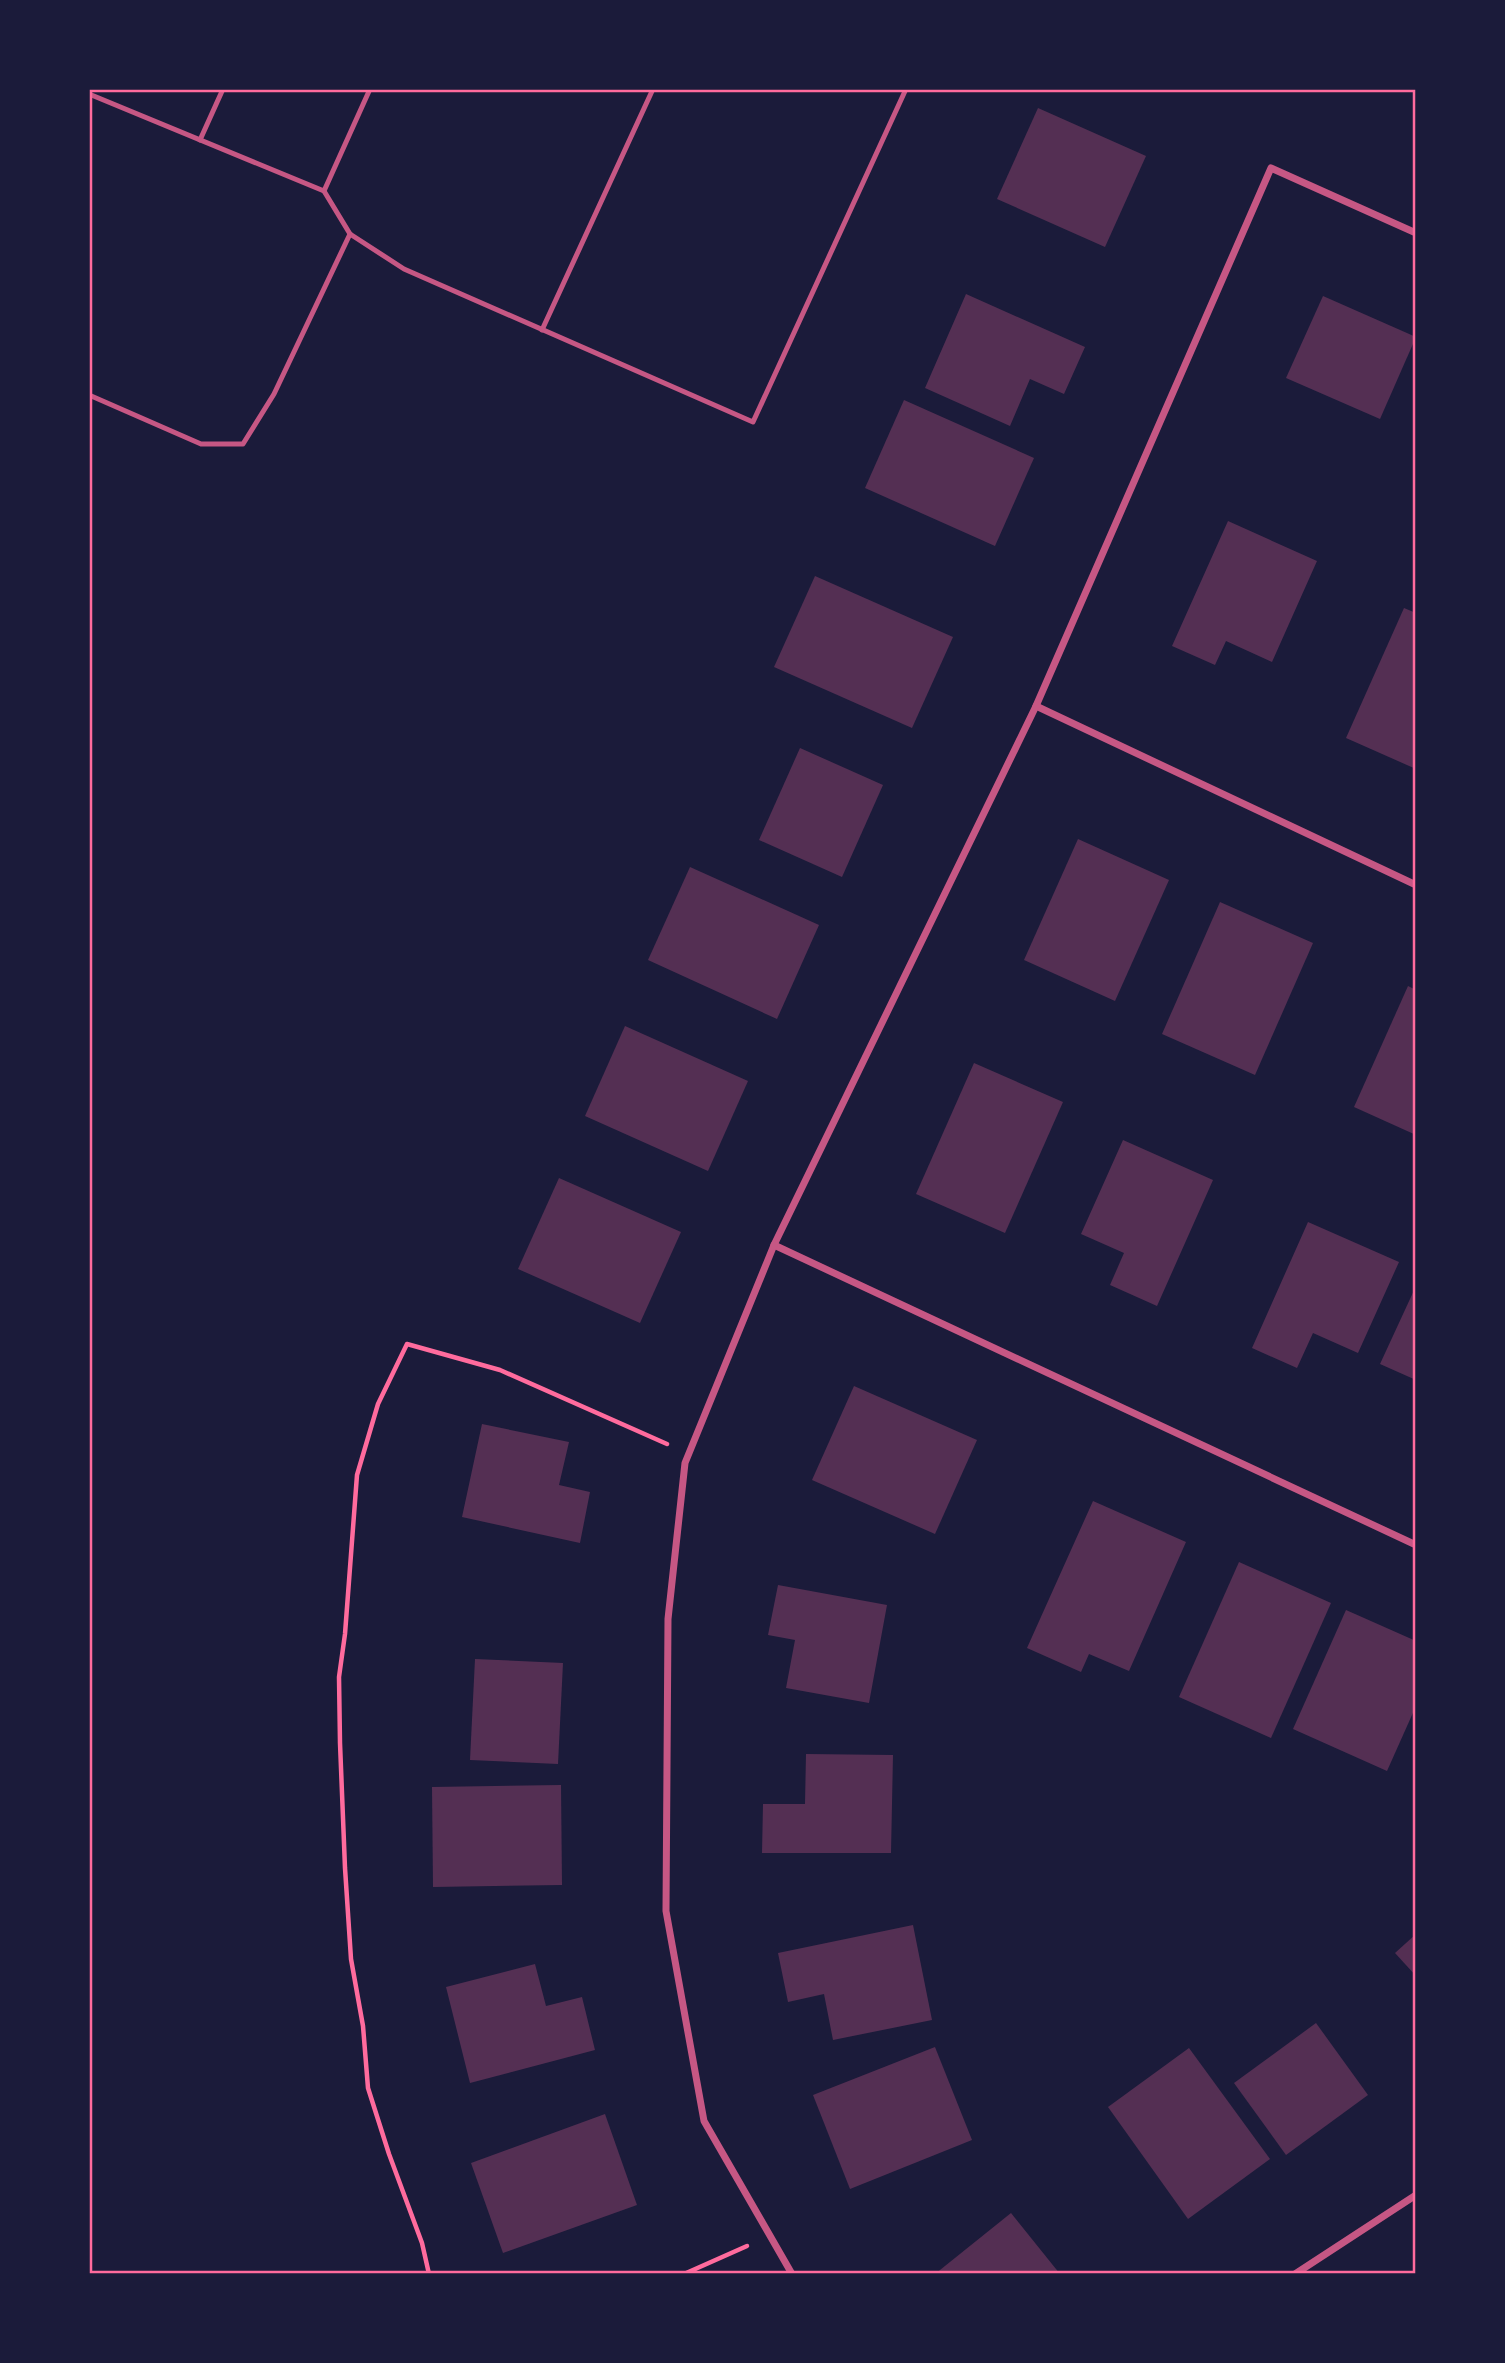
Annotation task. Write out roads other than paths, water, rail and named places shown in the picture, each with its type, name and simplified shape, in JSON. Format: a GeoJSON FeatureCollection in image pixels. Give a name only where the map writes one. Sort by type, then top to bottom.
{"type":"FeatureCollection","features":[{"type":"Feature","properties":{"kind":"street"},"geometry":{"type":"LineString","coordinates":[[792,2274],[704,2121],[666,1911],[668,1619],[685,1463],[774,1245],[1036,706],[1271,168],[1416,233]]}},
{"type":"Feature","properties":{"kind":"street"},"geometry":{"type":"LineString","coordinates":[[1036,706],[1416,885]]}},
{"type":"Feature","properties":{"kind":"street"},"geometry":{"type":"LineString","coordinates":[[774,1245],[1416,1545]]}},
{"type":"Feature","properties":{"kind":"street"},"geometry":{"type":"LineString","coordinates":[[1295,2274],[1416,2195]]}},
{"type":"Feature","properties":{"kind":"lane"},"geometry":{"type":"LineString","coordinates":[[200,140],[223,89]]}},
{"type":"Feature","properties":{"kind":"lane"},"geometry":{"type":"LineString","coordinates":[[324,191],[370,89]]}},
{"type":"Feature","properties":{"kind":"lane"},"geometry":{"type":"LineString","coordinates":[[542,330],[653,89]]}},
{"type":"Feature","properties":{"kind":"lane"},"geometry":{"type":"LineString","coordinates":[[89,94],[324,191],[349,234],[404,269],[752,422],[906,89]]}},
{"type":"Feature","properties":{"kind":"lane"},"geometry":{"type":"LineString","coordinates":[[89,395],[201,444],[243,444],[274,394],[349,234]]}}]}
